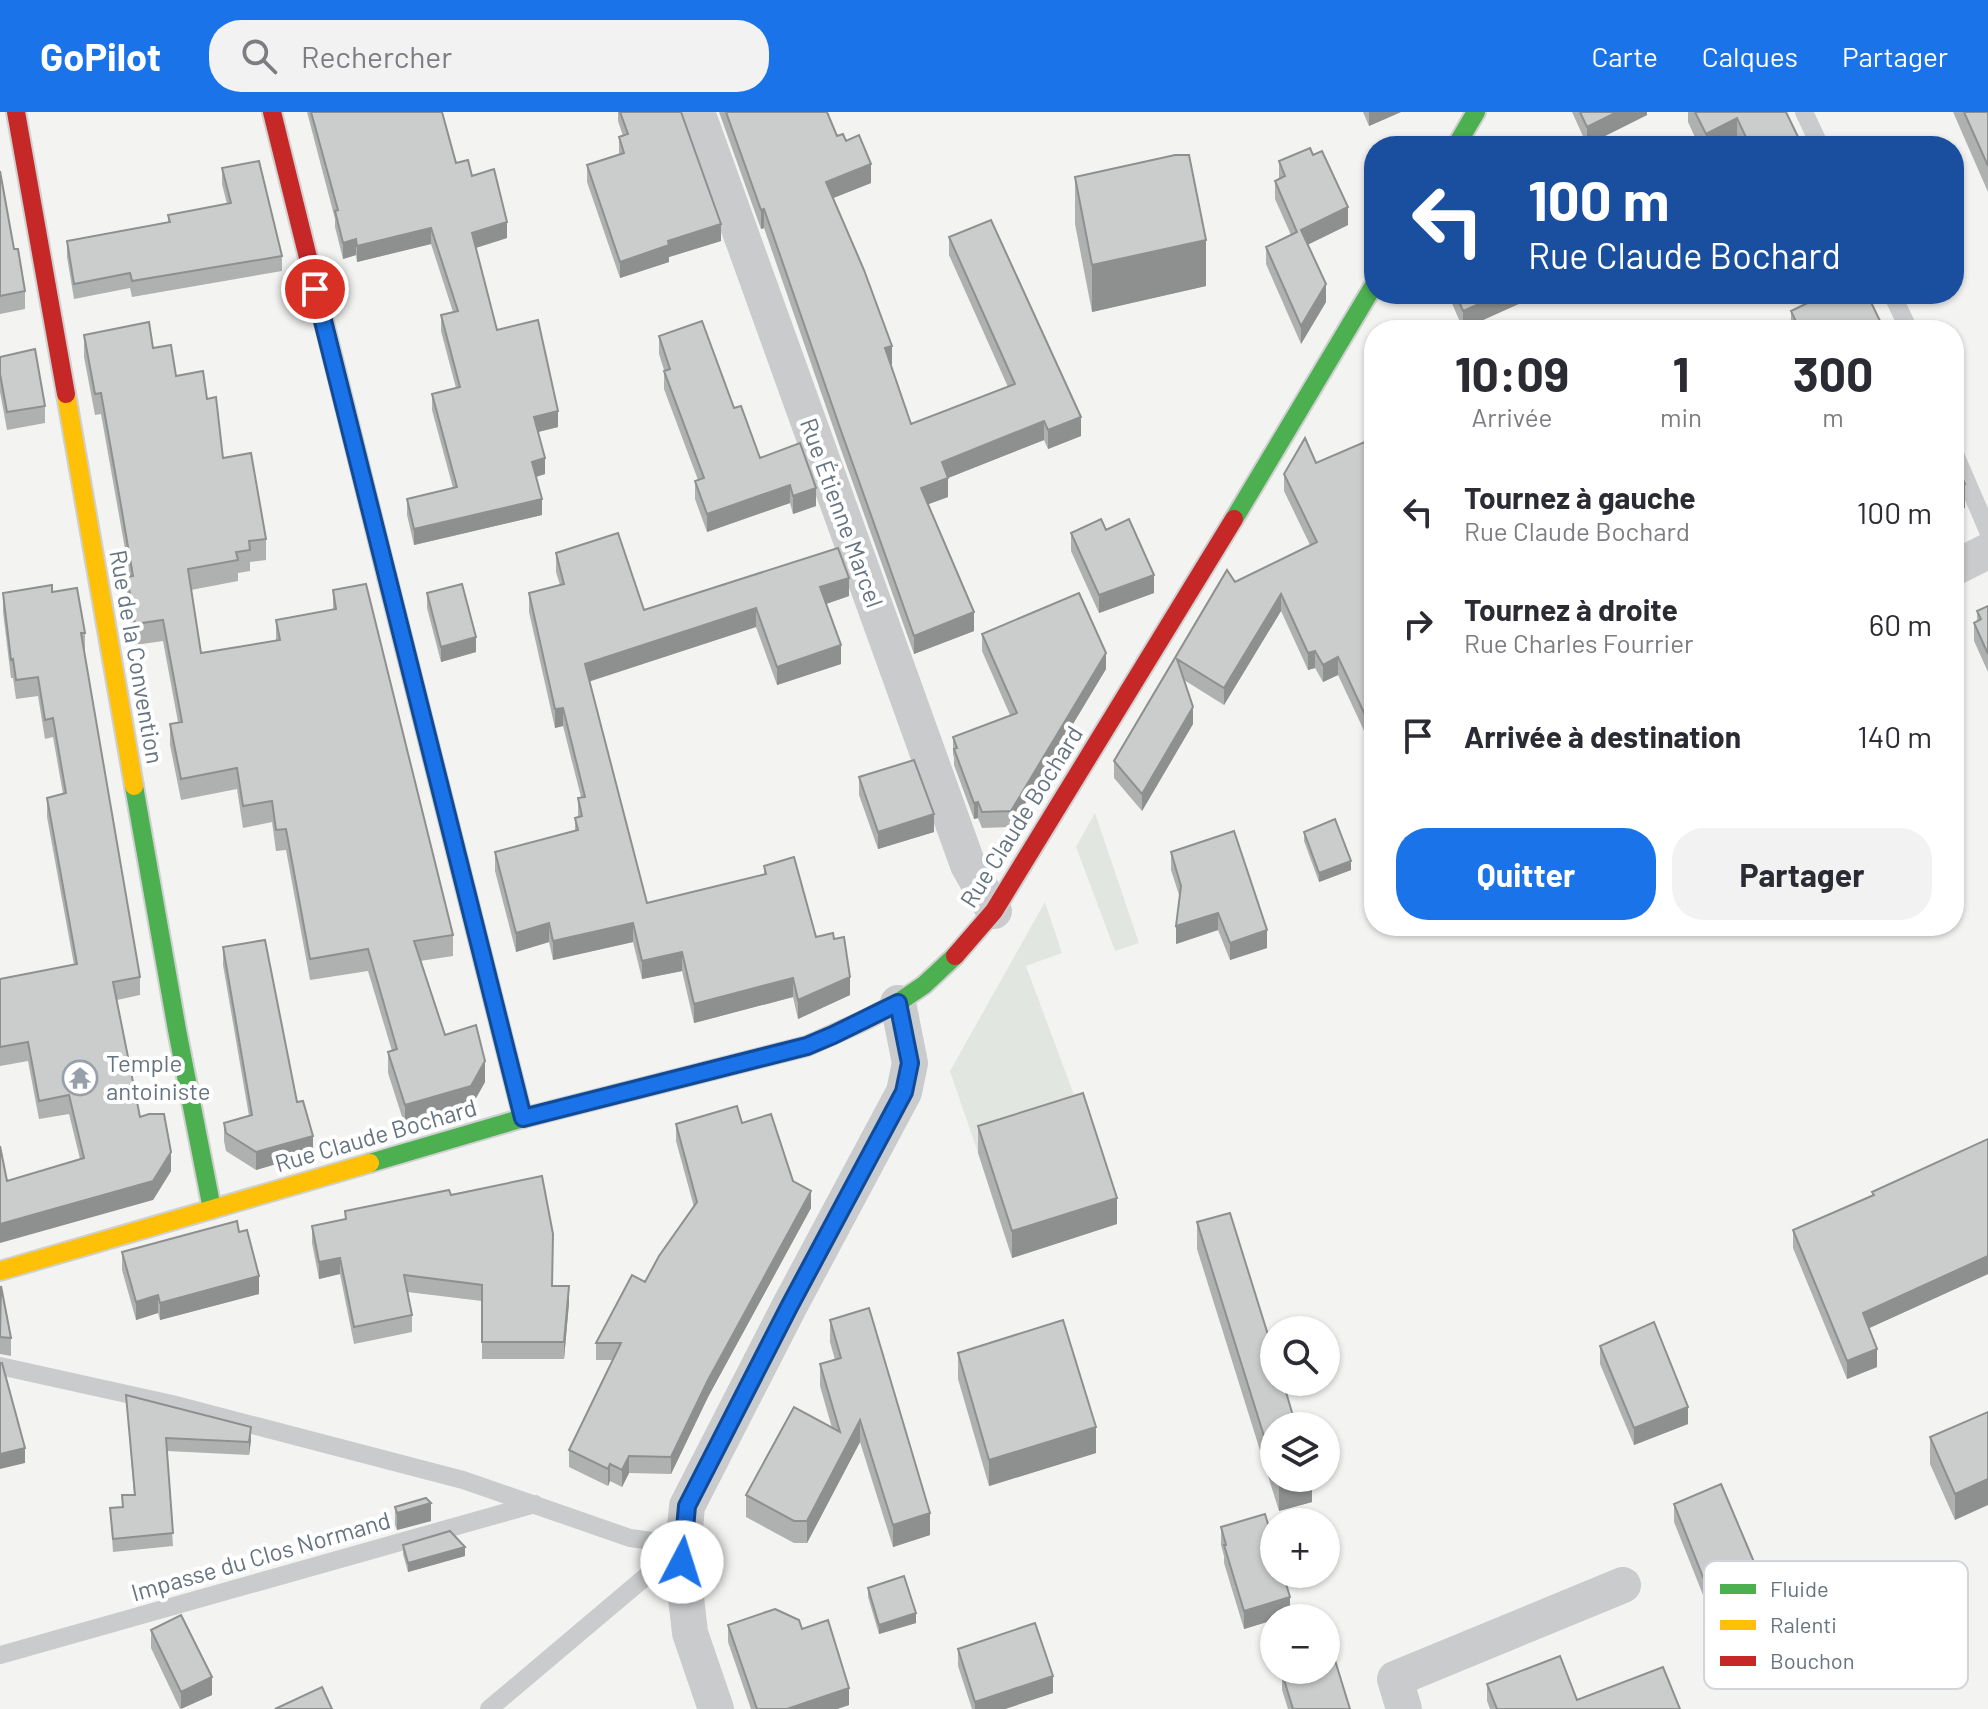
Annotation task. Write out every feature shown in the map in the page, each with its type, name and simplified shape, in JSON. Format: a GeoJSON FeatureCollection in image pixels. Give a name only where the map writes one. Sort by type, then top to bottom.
{"type":"FeatureCollection","features":[{"type":"Feature","properties":{"kind":"street","name":"Rue de la Convention"},"geometry":{"type":"LineString","coordinates":[[16,112],[177,1030],[212,1209]]}},
{"type":"Feature","properties":{"kind":"street"},"geometry":{"type":"LineString","coordinates":[[272,112],[523,1118]]}},
{"type":"Feature","properties":{"kind":"street","name":"Rue Étienne Marcel"},"geometry":{"type":"LineString","coordinates":[[697,112],[968,865],[994,911]]}},
{"type":"Feature","properties":{"kind":"street"},"geometry":{"type":"LineString","coordinates":[[1462,136],[1476,112]]}},
{"type":"Feature","properties":{"kind":"street","name":"Rue Claude Bochard"},"geometry":{"type":"LineString","coordinates":[[0,1271],[523,1118],[807,1046],[898,1003],[958,954],[994,911],[1364,302]]}},
{"type":"Feature","properties":{"kind":"street"},"geometry":{"type":"LineString","coordinates":[[1964,563],[1988,551]]}},
{"type":"Feature","properties":{"kind":"street"},"geometry":{"type":"LineString","coordinates":[[716,1709],[690,1633],[682,1562],[687,1506],[904,1092],[910,1063],[898,1003]]}},
{"type":"Feature","properties":{"kind":"street"},"geometry":{"type":"LineString","coordinates":[[1404,1709],[1395,1679],[1623,1585]]}},
{"type":"Feature","properties":{"kind":"lane"},"geometry":{"type":"LineString","coordinates":[[1804,112],[1815,136]]}},
{"type":"Feature","properties":{"kind":"lane"},"geometry":{"type":"LineString","coordinates":[[1964,475],[1988,531]]}},
{"type":"Feature","properties":{"kind":"lane"},"geometry":{"type":"LineString","coordinates":[[0,1366],[172,1404],[433,1472],[630,1538],[683,1545]]}},
{"type":"Feature","properties":{"kind":"lane","name":"Impasse du Clos Normand"},"geometry":{"type":"LineString","coordinates":[[0,1655],[535,1504]]}},
{"type":"Feature","properties":{"kind":"lane"},"geometry":{"type":"LineString","coordinates":[[489,1709],[683,1545]]}},
{"type":"Feature","properties":{"kind":"shaded area"},"geometry":{"type":"Polygon","coordinates":[[[1095,813],[1139,943],[1115,951],[1076,847],[1095,813]]]}},
{"type":"Feature","properties":{"kind":"shaded area"},"geometry":{"type":"Polygon","coordinates":[[[1045,902],[1062,953],[1026,966],[1083,1119],[978,1153],[950,1071],[1045,902]]]}},
{"type":"Feature","properties":{"kind":"building"},"geometry":{"type":"Polygon","coordinates":[[[311,112],[442,112],[456,163],[468,160],[472,176],[494,169],[507,222],[472,233],[497,330],[538,320],[558,411],[534,417],[545,458],[532,462],[542,499],[414,529],[407,499],[457,487],[432,394],[460,387],[441,315],[458,311],[431,228],[357,246],[356,239],[343,243],[335,211],[338,210],[311,112]]]}},
{"type":"Feature","properties":{"kind":"building"},"geometry":{"type":"Polygon","coordinates":[[[620,112],[681,112],[721,224],[668,241],[669,245],[620,262],[587,165],[624,153],[619,137],[628,134],[620,112]]]}},
{"type":"Feature","properties":{"kind":"building"},"geometry":{"type":"Polygon","coordinates":[[[726,112],[827,112],[837,136],[843,134],[846,141],[859,135],[871,164],[826,182],[892,346],[885,348],[911,424],[1015,384],[949,237],[991,220],[1081,417],[1048,430],[1044,421],[942,462],[948,478],[921,488],[974,612],[914,636],[764,209],[761,210],[726,112]]]}},
{"type":"Feature","properties":{"kind":"building"},"geometry":{"type":"Polygon","coordinates":[[[1580,112],[1617,112],[1587,127],[1580,112]]]}},
{"type":"Feature","properties":{"kind":"building"},"geometry":{"type":"Polygon","coordinates":[[[1695,112],[1786,112],[1798,136],[1745,136],[1737,118],[1706,134],[1695,112]]]}},
{"type":"Feature","properties":{"kind":"building"},"geometry":{"type":"Polygon","coordinates":[[[1964,112],[1988,112],[1988,166],[1964,112]]]}},
{"type":"Feature","properties":{"kind":"building"},"geometry":{"type":"Polygon","coordinates":[[[1310,148],[1313,155],[1322,151],[1348,207],[1301,230],[1326,284],[1301,326],[1266,247],[1297,232],[1275,181],[1285,176],[1279,161],[1310,148]]]}},
{"type":"Feature","properties":{"kind":"building"},"geometry":{"type":"Polygon","coordinates":[[[1175,155],[1189,155],[1206,240],[1092,265],[1075,177],[1175,155]]]}},
{"type":"Feature","properties":{"kind":"building"},"geometry":{"type":"Polygon","coordinates":[[[259,161],[282,256],[132,281],[130,273],[74,284],[67,241],[170,222],[168,215],[231,203],[222,168],[259,161]]]}},
{"type":"Feature","properties":{"kind":"building"},"geometry":{"type":"Polygon","coordinates":[[[0,171],[25,291],[0,296],[0,171]]]}},
{"type":"Feature","properties":{"kind":"building"},"geometry":{"type":"Polygon","coordinates":[[[1460,304],[1479,304],[1463,311],[1460,304]]]}},
{"type":"Feature","properties":{"kind":"building"},"geometry":{"type":"Polygon","coordinates":[[[1805,304],[1872,304],[1880,320],[1795,320],[1791,311],[1805,304]]]}},
{"type":"Feature","properties":{"kind":"building"},"geometry":{"type":"Polygon","coordinates":[[[702,321],[734,408],[741,406],[760,458],[800,443],[816,488],[793,496],[790,485],[707,514],[695,481],[704,478],[664,371],[670,369],[659,336],[702,321]]]}},
{"type":"Feature","properties":{"kind":"building"},"geometry":{"type":"Polygon","coordinates":[[[149,322],[153,348],[171,345],[176,376],[203,371],[207,399],[216,397],[223,458],[251,453],[266,539],[249,541],[250,550],[236,552],[238,560],[188,569],[201,653],[280,640],[276,620],[336,609],[333,590],[366,584],[453,935],[414,941],[445,1035],[476,1025],[485,1061],[471,1086],[405,1105],[388,1052],[397,1049],[368,949],[310,959],[286,829],[276,830],[272,801],[243,806],[237,768],[181,779],[170,724],[182,722],[163,620],[135,624],[127,577],[133,576],[120,500],[101,393],[95,394],[84,335],[149,322]]]}},
{"type":"Feature","properties":{"kind":"building"},"geometry":{"type":"Polygon","coordinates":[[[35,349],[45,406],[7,412],[0,357],[35,349]]]}},
{"type":"Feature","properties":{"kind":"building"},"geometry":{"type":"Polygon","coordinates":[[[1305,438],[1316,463],[1364,442],[1364,713],[1338,657],[1323,665],[1315,651],[1308,653],[1281,594],[1224,688],[1177,659],[1193,707],[1142,794],[1114,761],[1227,570],[1235,582],[1317,542],[1284,474],[1305,438]]]}},
{"type":"Feature","properties":{"kind":"building"},"geometry":{"type":"Polygon","coordinates":[[[1101,519],[1106,530],[1129,519],[1154,575],[1099,595],[1071,533],[1101,519]]]}},
{"type":"Feature","properties":{"kind":"building"},"geometry":{"type":"Polygon","coordinates":[[[618,533],[644,610],[838,548],[849,578],[820,587],[841,645],[777,667],[756,608],[585,664],[647,903],[766,874],[764,866],[794,857],[816,937],[833,933],[834,939],[844,937],[850,977],[798,1000],[793,978],[694,1004],[682,952],[642,961],[633,923],[553,941],[549,923],[516,933],[495,852],[578,830],[575,818],[582,816],[578,798],[585,797],[563,708],[555,709],[529,593],[564,584],[556,553],[618,533]]]}},
{"type":"Feature","properties":{"kind":"building"},"geometry":{"type":"Polygon","coordinates":[[[462,584],[476,637],[441,647],[427,593],[462,584]]]}},
{"type":"Feature","properties":{"kind":"building"},"geometry":{"type":"Polygon","coordinates":[[[52,585],[52,592],[77,588],[85,633],[81,633],[140,977],[113,982],[140,1117],[164,1114],[171,1152],[153,1181],[0,1224],[0,1146],[7,1181],[84,1158],[69,1095],[39,1101],[28,1042],[0,1047],[0,979],[77,964],[47,798],[66,793],[53,718],[45,720],[38,677],[16,680],[3,593],[52,585]]]}},
{"type":"Feature","properties":{"kind":"building"},"geometry":{"type":"Polygon","coordinates":[[[1079,593],[1106,653],[1011,811],[982,812],[978,802],[974,803],[954,749],[957,748],[953,737],[1017,713],[982,634],[1079,593]]]}},
{"type":"Feature","properties":{"kind":"building"},"geometry":{"type":"Polygon","coordinates":[[[1988,606],[1988,654],[1974,623],[1981,619],[1977,611],[1988,606]]]}},
{"type":"Feature","properties":{"kind":"building"},"geometry":{"type":"Polygon","coordinates":[[[914,760],[934,814],[878,832],[859,777],[914,760]]]}},
{"type":"Feature","properties":{"kind":"building"},"geometry":{"type":"Polygon","coordinates":[[[1335,819],[1351,861],[1319,873],[1304,832],[1335,819]]]}},
{"type":"Feature","properties":{"kind":"building"},"geometry":{"type":"Polygon","coordinates":[[[1234,831],[1267,930],[1230,943],[1218,913],[1176,926],[1181,886],[1171,852],[1234,831]]]}},
{"type":"Feature","properties":{"kind":"building"},"geometry":{"type":"Polygon","coordinates":[[[265,940],[297,1102],[303,1101],[313,1136],[256,1152],[226,1133],[224,1123],[252,1115],[223,947],[265,940]]]}},
{"type":"Feature","properties":{"kind":"building"},"geometry":{"type":"Polygon","coordinates":[[[1083,1093],[1117,1198],[1012,1231],[978,1126],[1083,1093]]]}},
{"type":"Feature","properties":{"kind":"building"},"geometry":{"type":"Polygon","coordinates":[[[737,1106],[742,1123],[771,1114],[793,1181],[811,1191],[708,1380],[671,1457],[629,1456],[622,1470],[610,1464],[608,1469],[569,1450],[621,1343],[596,1343],[632,1275],[645,1282],[659,1256],[697,1202],[676,1124],[737,1106]]]}},
{"type":"Feature","properties":{"kind":"building"},"geometry":{"type":"Polygon","coordinates":[[[1988,1139],[1988,1256],[1863,1313],[1877,1349],[1847,1361],[1793,1230],[1874,1195],[1872,1192],[1988,1139]]]}},
{"type":"Feature","properties":{"kind":"building"},"geometry":{"type":"Polygon","coordinates":[[[542,1176],[553,1234],[552,1286],[569,1286],[564,1342],[482,1342],[482,1285],[404,1275],[412,1315],[354,1327],[340,1258],[319,1262],[312,1226],[346,1219],[345,1211],[449,1190],[451,1195],[542,1176]]]}},
{"type":"Feature","properties":{"kind":"building"},"geometry":{"type":"Polygon","coordinates":[[[1230,1213],[1262,1316],[1260,1396],[1287,1396],[1292,1412],[1260,1412],[1260,1423],[1197,1222],[1230,1213]]]}},
{"type":"Feature","properties":{"kind":"building"},"geometry":{"type":"Polygon","coordinates":[[[237,1221],[239,1232],[247,1230],[259,1276],[160,1303],[158,1295],[136,1302],[122,1252],[237,1221]]]}},
{"type":"Feature","properties":{"kind":"building"},"geometry":{"type":"Polygon","coordinates":[[[1,1286],[11,1338],[0,1337],[1,1286]]]}},
{"type":"Feature","properties":{"kind":"building"},"geometry":{"type":"Polygon","coordinates":[[[869,1308],[930,1513],[893,1525],[860,1420],[807,1521],[794,1521],[746,1495],[794,1407],[840,1432],[820,1364],[841,1358],[830,1320],[869,1308]]]}},
{"type":"Feature","properties":{"kind":"building"},"geometry":{"type":"Polygon","coordinates":[[[1063,1320],[1096,1427],[989,1460],[958,1353],[1063,1320]]]}},
{"type":"Feature","properties":{"kind":"building"},"geometry":{"type":"Polygon","coordinates":[[[1654,1322],[1688,1407],[1634,1428],[1600,1346],[1654,1322]]]}},
{"type":"Feature","properties":{"kind":"building"},"geometry":{"type":"Polygon","coordinates":[[[0,1363],[25,1448],[0,1454],[0,1363]]]}},
{"type":"Feature","properties":{"kind":"building"},"geometry":{"type":"Polygon","coordinates":[[[126,1395],[251,1427],[249,1442],[166,1438],[173,1533],[113,1539],[110,1508],[123,1507],[122,1495],[135,1495],[126,1395]]]}},
{"type":"Feature","properties":{"kind":"building"},"geometry":{"type":"Polygon","coordinates":[[[1988,1412],[1988,1479],[1955,1494],[1930,1437],[1988,1412]]]}},
{"type":"Feature","properties":{"kind":"building"},"geometry":{"type":"Polygon","coordinates":[[[1721,1484],[1754,1561],[1704,1561],[1704,1579],[1674,1504],[1721,1484]]]}},
{"type":"Feature","properties":{"kind":"building"},"geometry":{"type":"Polygon","coordinates":[[[426,1498],[431,1503],[397,1513],[395,1507],[426,1498]]]}},
{"type":"Feature","properties":{"kind":"building"},"geometry":{"type":"Polygon","coordinates":[[[1260,1515],[1260,1588],[1287,1588],[1290,1597],[1244,1611],[1221,1527],[1260,1515]]]}},
{"type":"Feature","properties":{"kind":"building"},"geometry":{"type":"Polygon","coordinates":[[[450,1531],[465,1547],[408,1563],[403,1545],[450,1531]]]}},
{"type":"Feature","properties":{"kind":"building"},"geometry":{"type":"Polygon","coordinates":[[[904,1576],[916,1613],[879,1625],[868,1588],[904,1576]]]}},
{"type":"Feature","properties":{"kind":"building"},"geometry":{"type":"Polygon","coordinates":[[[775,1609],[799,1620],[802,1629],[828,1620],[849,1688],[787,1709],[757,1709],[728,1625],[775,1609]]]}},
{"type":"Feature","properties":{"kind":"building"},"geometry":{"type":"Polygon","coordinates":[[[181,1615],[212,1677],[181,1692],[151,1630],[181,1615]]]}},
{"type":"Feature","properties":{"kind":"building"},"geometry":{"type":"Polygon","coordinates":[[[1035,1623],[1053,1676],[975,1702],[958,1649],[1035,1623]]]}},
{"type":"Feature","properties":{"kind":"building"},"geometry":{"type":"Polygon","coordinates":[[[1560,1656],[1577,1700],[1663,1667],[1680,1709],[1497,1709],[1487,1684],[1560,1656]]]}},
{"type":"Feature","properties":{"kind":"building"},"geometry":{"type":"Polygon","coordinates":[[[1340,1676],[1350,1709],[1293,1709],[1285,1684],[1340,1684],[1340,1676]]]}},
{"type":"Feature","properties":{"kind":"building"},"geometry":{"type":"Polygon","coordinates":[[[322,1687],[332,1709],[275,1709],[322,1687]]]}},
{"type":"Feature","properties":{"kind":"traffic: fast"},"geometry":{"type":"LineString","coordinates":[[1462,136],[1476,112]]}},
{"type":"Feature","properties":{"kind":"traffic: fast"},"geometry":{"type":"LineString","coordinates":[[1234,519],[1364,302]]}},
{"type":"Feature","properties":{"kind":"traffic: fast"},"geometry":{"type":"LineString","coordinates":[[134,786],[212,1209]]}},
{"type":"Feature","properties":{"kind":"traffic: fast"},"geometry":{"type":"LineString","coordinates":[[370,1163],[523,1118],[807,1046],[896,1004],[924,985],[955,956]]}},
{"type":"Feature","properties":{"kind":"traffic: slow"},"geometry":{"type":"LineString","coordinates":[[66,394],[134,786]]}},
{"type":"Feature","properties":{"kind":"traffic: slow"},"geometry":{"type":"LineString","coordinates":[[387,577],[523,1118]]}},
{"type":"Feature","properties":{"kind":"traffic: slow"},"geometry":{"type":"LineString","coordinates":[[0,1271],[370,1163]]}},
{"type":"Feature","properties":{"kind":"traffic: jam"},"geometry":{"type":"LineString","coordinates":[[16,112],[66,394]]}},
{"type":"Feature","properties":{"kind":"traffic: jam"},"geometry":{"type":"LineString","coordinates":[[272,112],[387,577]]}},
{"type":"Feature","properties":{"kind":"traffic: jam"},"geometry":{"type":"LineString","coordinates":[[955,956],[994,911],[1234,519]]}},
{"type":"Feature","properties":{"kind":"place","name":"Temple antoiniste"},"geometry":{"type":"Point","coordinates":[80,1078]}},
{"type":"Feature","properties":{"kind":"route"},"geometry":{"type":"LineString","coordinates":[[315,289],[523,1118],[807,1046],[898,1003],[910,1063],[904,1092],[687,1506],[682,1562]]}}]}
